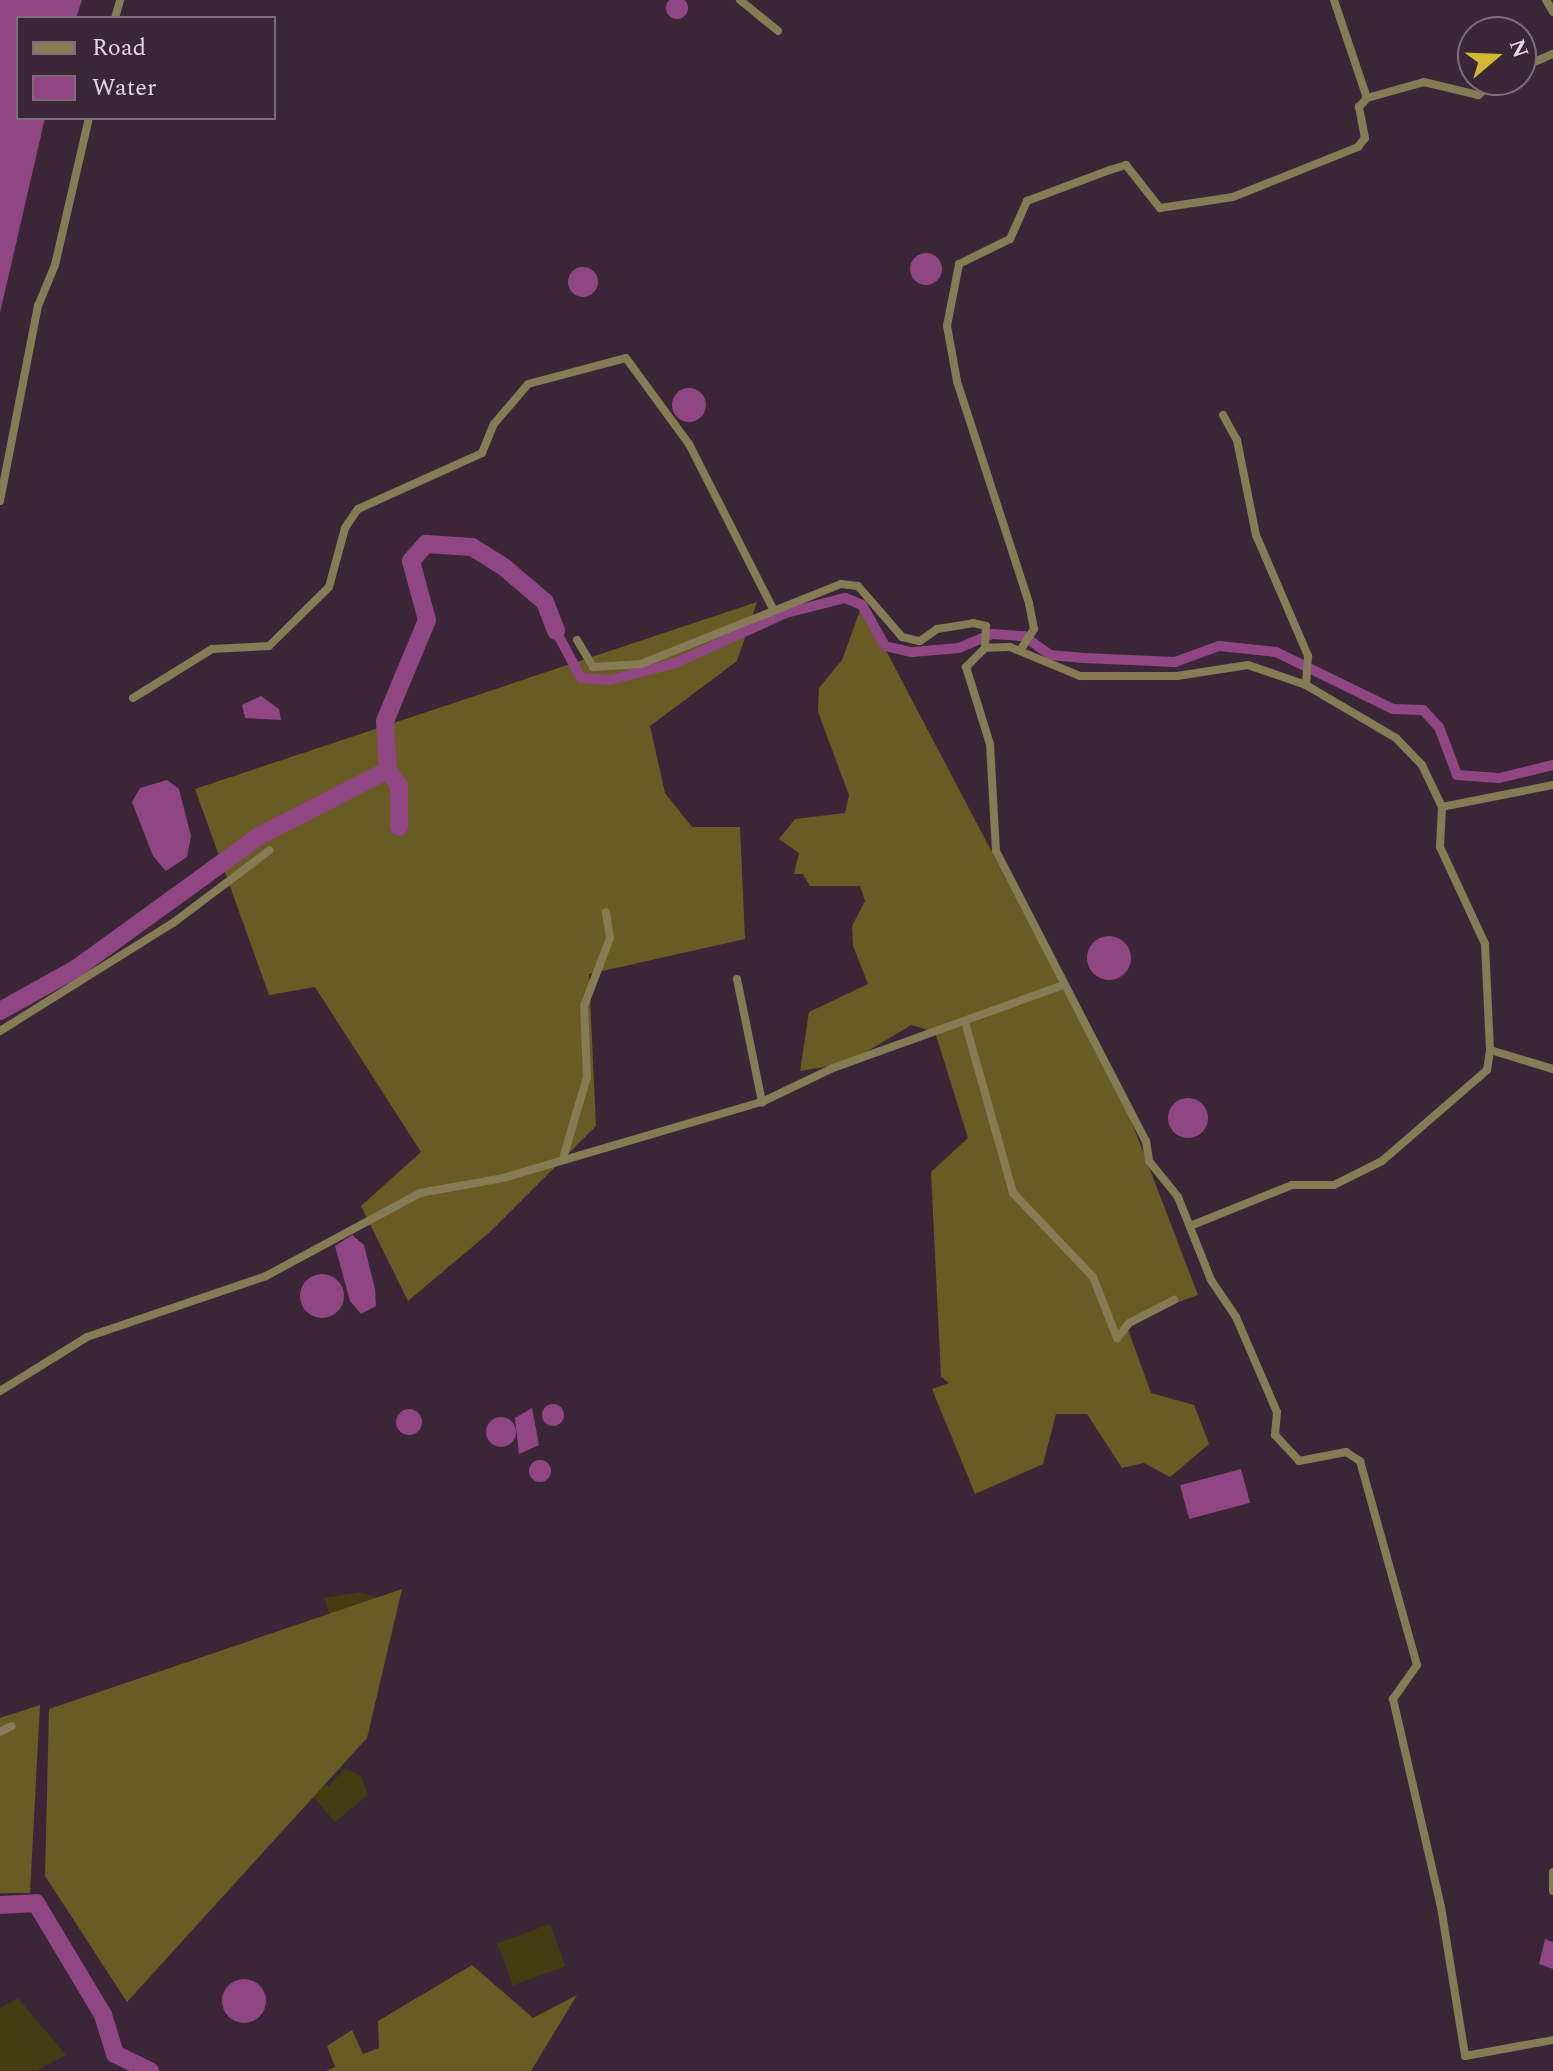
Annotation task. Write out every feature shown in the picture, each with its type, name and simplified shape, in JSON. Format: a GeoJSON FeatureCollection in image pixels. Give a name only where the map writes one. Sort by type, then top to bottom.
{"type":"FeatureCollection","features":[{"type":"Feature","properties":{"kind":"street"},"geometry":{"type":"LineString","coordinates":[[740,0],[778,31]]}},
{"type":"Feature","properties":{"kind":"street"},"geometry":{"type":"LineString","coordinates":[[1334,0],[1367,98]]}},
{"type":"Feature","properties":{"kind":"street"},"geometry":{"type":"LineString","coordinates":[[1546,0],[1553,12]]}},
{"type":"Feature","properties":{"kind":"street"},"geometry":{"type":"LineString","coordinates":[[1021,649],[1034,629],[957,381],[947,326],[959,264],[1010,239],[1027,201],[1126,165],[1160,208],[1233,197],[1306,173],[1358,147],[1365,138],[1359,107],[1367,98],[1424,82],[1457,90]]}},
{"type":"Feature","properties":{"kind":"street"},"geometry":{"type":"LineString","coordinates":[[0,501],[38,306],[55,265],[89,120]]}},
{"type":"Feature","properties":{"kind":"street"},"geometry":{"type":"LineString","coordinates":[[133,698],[212,649],[269,646],[329,587],[345,528],[358,509],[482,453],[494,424],[528,384],[626,358],[689,444],[774,611]]}},
{"type":"Feature","properties":{"kind":"street"},"geometry":{"type":"LineString","coordinates":[[1223,415],[1237,440],[1256,535],[1308,656],[1306,682]]}},
{"type":"Feature","properties":{"kind":"street"},"geometry":{"type":"LineString","coordinates":[[577,640],[593,667],[619,667],[841,584],[858,586],[902,637],[920,641],[973,623],[986,626],[985,648],[966,667],[990,744],[996,851],[1146,1141],[1149,1161],[1178,1197],[1261,1372],[1277,1412],[1275,1435],[1299,1461],[1346,1452],[1360,1461],[1417,1665],[1393,1699],[1441,1907],[1465,2056],[1553,2040]]}},
{"type":"Feature","properties":{"kind":"street"},"geometry":{"type":"LineString","coordinates":[[985,648],[1021,649],[1080,676],[1177,676],[1248,665],[1306,682],[1405,744],[1442,807],[1440,847],[1485,944],[1490,1050],[1487,1070],[1372,1168],[1334,1185],[1292,1185],[1190,1226]]}},
{"type":"Feature","properties":{"kind":"street"},"geometry":{"type":"LineString","coordinates":[[1442,807],[1553,785]]}},
{"type":"Feature","properties":{"kind":"street"},"geometry":{"type":"LineString","coordinates":[[0,1031],[173,923],[270,850]]}},
{"type":"Feature","properties":{"kind":"street"},"geometry":{"type":"LineString","coordinates":[[564,1155],[587,1077],[584,1006],[610,938],[606,912]]}},
{"type":"Feature","properties":{"kind":"street"},"geometry":{"type":"LineString","coordinates":[[737,979],[762,1102]]}},
{"type":"Feature","properties":{"kind":"street"},"geometry":{"type":"LineString","coordinates":[[0,1391],[87,1337],[266,1276],[420,1193],[503,1178],[564,1155],[762,1102],[833,1068],[1064,985]]}},
{"type":"Feature","properties":{"kind":"street"},"geometry":{"type":"LineString","coordinates":[[965,1022],[1013,1193],[1093,1277],[1117,1338],[1129,1323],[1174,1300]]}},
{"type":"Feature","properties":{"kind":"street"},"geometry":{"type":"LineString","coordinates":[[1490,1050],[1553,1069]]}},
{"type":"Feature","properties":{"kind":"street"},"geometry":{"type":"LineString","coordinates":[[0,1732],[12,1726]]}},
{"type":"Feature","properties":{"kind":"street"},"geometry":{"type":"LineString","coordinates":[[1553,1872],[1553,1891]]}},
{"type":"Feature","properties":{"kind":"shaded area"},"geometry":{"type":"Polygon","coordinates":[[[757,602],[737,661],[650,726],[665,793],[692,827],[740,827],[745,939],[589,974],[596,1126],[490,1232],[408,1301],[361,1206],[421,1152],[315,987],[269,995],[195,789],[757,602]]]}},
{"type":"Feature","properties":{"kind":"shaded area"},"geometry":{"type":"Polygon","coordinates":[[[862,605],[1126,1107],[1198,1295],[1125,1321],[1151,1393],[1194,1405],[1209,1444],[1170,1477],[1144,1463],[1122,1468],[1087,1414],[1056,1414],[1043,1464],[975,1494],[932,1389],[949,1383],[941,1377],[931,1172],[968,1138],[935,1032],[911,1025],[848,1063],[800,1071],[809,1012],[868,984],[853,946],[852,926],[865,901],[860,886],[810,886],[803,874],[794,874],[799,853],[779,839],[795,819],[845,813],[849,795],[818,712],[819,688],[842,660],[862,605]]]}},
{"type":"Feature","properties":{"kind":"shaded area"},"geometry":{"type":"Polygon","coordinates":[[[402,1589],[367,1738],[127,2002],[45,1876],[49,1709],[402,1589]]]}},
{"type":"Feature","properties":{"kind":"shaded area"},"geometry":{"type":"Polygon","coordinates":[[[360,1592],[378,1599],[330,1616],[324,1598],[360,1592]]]}},
{"type":"Feature","properties":{"kind":"shaded area"},"geometry":{"type":"Polygon","coordinates":[[[40,1705],[30,1893],[0,1893],[0,1718],[40,1705]]]}},
{"type":"Feature","properties":{"kind":"shaded area"},"geometry":{"type":"Polygon","coordinates":[[[345,1768],[361,1776],[368,1795],[335,1822],[313,1796],[317,1783],[329,1786],[345,1768]]]}},
{"type":"Feature","properties":{"kind":"shaded area"},"geometry":{"type":"Polygon","coordinates":[[[550,1924],[565,1966],[513,1985],[497,1943],[550,1924]]]}},
{"type":"Feature","properties":{"kind":"shaded area"},"geometry":{"type":"Polygon","coordinates":[[[472,1965],[533,2018],[577,1995],[531,2071],[327,2071],[335,2067],[327,2046],[352,2030],[363,2054],[379,2048],[378,2021],[472,1965]]]}},
{"type":"Feature","properties":{"kind":"shaded area"},"geometry":{"type":"Polygon","coordinates":[[[18,1998],[66,2055],[36,2071],[0,2071],[0,2008],[18,1998]]]}},
{"type":"Feature","properties":{"kind":"water"},"geometry":{"type":"Polygon","coordinates":[[[683,-1],[687,4],[685,16],[677,19],[669,16],[666,8],[669,0],[683,-1]]]}},
{"type":"Feature","properties":{"kind":"water"},"geometry":{"type":"Polygon","coordinates":[[[0,0],[82,0],[77,16],[16,16],[16,120],[45,120],[0,313],[0,0]]]}},
{"type":"Feature","properties":{"kind":"water"},"geometry":{"type":"Polygon","coordinates":[[[926,253],[938,257],[942,269],[938,281],[926,285],[914,281],[910,269],[914,257],[926,253]]]}},
{"type":"Feature","properties":{"kind":"water"},"geometry":{"type":"Polygon","coordinates":[[[583,267],[589,268],[597,276],[597,288],[589,296],[583,297],[577,296],[569,288],[568,282],[569,276],[577,268],[583,267]]]}},
{"type":"Feature","properties":{"kind":"water"},"geometry":{"type":"Polygon","coordinates":[[[689,388],[701,393],[706,405],[701,417],[689,422],[677,417],[672,405],[677,393],[689,388]]]}},
{"type":"Feature","properties":{"kind":"water"},"geometry":{"type":"Polygon","coordinates":[[[261,696],[279,709],[281,720],[245,718],[242,705],[261,696]]]}},
{"type":"Feature","properties":{"kind":"water"},"geometry":{"type":"Polygon","coordinates":[[[167,780],[179,789],[191,836],[187,857],[166,871],[153,856],[132,802],[140,788],[167,780]]]}},
{"type":"Feature","properties":{"kind":"water"},"geometry":{"type":"Polygon","coordinates":[[[1109,936],[1125,942],[1131,958],[1125,974],[1109,980],[1093,974],[1087,958],[1093,942],[1109,936]]]}},
{"type":"Feature","properties":{"kind":"water"},"geometry":{"type":"Polygon","coordinates":[[[1188,1098],[1202,1104],[1208,1118],[1202,1132],[1188,1138],[1174,1132],[1168,1118],[1174,1104],[1188,1098]]]}},
{"type":"Feature","properties":{"kind":"water"},"geometry":{"type":"Polygon","coordinates":[[[352,1235],[364,1245],[375,1289],[376,1306],[361,1314],[350,1301],[335,1246],[352,1235]]]}},
{"type":"Feature","properties":{"kind":"water"},"geometry":{"type":"Polygon","coordinates":[[[322,1274],[337,1281],[344,1296],[337,1311],[322,1318],[307,1311],[300,1296],[307,1281],[322,1274]]]}},
{"type":"Feature","properties":{"kind":"water"},"geometry":{"type":"Polygon","coordinates":[[[553,1404],[561,1407],[564,1415],[561,1423],[553,1426],[545,1423],[542,1415],[545,1407],[553,1404]]]}},
{"type":"Feature","properties":{"kind":"water"},"geometry":{"type":"Polygon","coordinates":[[[532,1408],[539,1445],[519,1454],[515,1418],[532,1408]]]}},
{"type":"Feature","properties":{"kind":"water"},"geometry":{"type":"Polygon","coordinates":[[[409,1409],[418,1413],[422,1422],[418,1431],[409,1435],[400,1431],[396,1422],[400,1413],[409,1409]]]}},
{"type":"Feature","properties":{"kind":"water"},"geometry":{"type":"Polygon","coordinates":[[[501,1417],[512,1421],[516,1432],[512,1443],[501,1447],[490,1443],[486,1432],[490,1421],[501,1417]]]}},
{"type":"Feature","properties":{"kind":"water"},"geometry":{"type":"Polygon","coordinates":[[[536,1460],[544,1460],[551,1471],[544,1482],[536,1482],[529,1475],[529,1467],[536,1460]]]}},
{"type":"Feature","properties":{"kind":"water"},"geometry":{"type":"Polygon","coordinates":[[[1241,1469],[1250,1503],[1189,1519],[1180,1485],[1241,1469]]]}},
{"type":"Feature","properties":{"kind":"water"},"geometry":{"type":"Polygon","coordinates":[[[1545,1939],[1553,1942],[1553,1969],[1539,1964],[1545,1939]]]}},
{"type":"Feature","properties":{"kind":"water"},"geometry":{"type":"Polygon","coordinates":[[[244,1979],[260,1985],[266,2001],[260,2017],[244,2023],[228,2017],[222,2001],[228,1985],[244,1979]]]}},
{"type":"Feature","properties":{"kind":"waterway"},"geometry":{"type":"LineString","coordinates":[[0,1011],[77,968],[261,835],[388,770],[385,721],[427,620],[411,561],[426,544],[472,547],[505,568],[545,602],[556,631]]}},
{"type":"Feature","properties":{"kind":"waterway"},"geometry":{"type":"LineString","coordinates":[[556,631],[581,678],[610,680],[673,664],[786,613],[845,598],[862,605],[885,646],[912,652],[959,648],[992,634],[1024,636],[1050,655],[1084,658],[1175,662],[1219,646],[1276,652],[1393,709],[1423,710],[1439,727],[1457,775],[1499,778],[1553,765]]}},
{"type":"Feature","properties":{"kind":"waterway"},"geometry":{"type":"LineString","coordinates":[[388,770],[399,786],[399,827]]}},
{"type":"Feature","properties":{"kind":"waterway"},"geometry":{"type":"LineString","coordinates":[[0,1905],[36,1903],[103,2015],[115,2054],[150,2071]]}}]}
